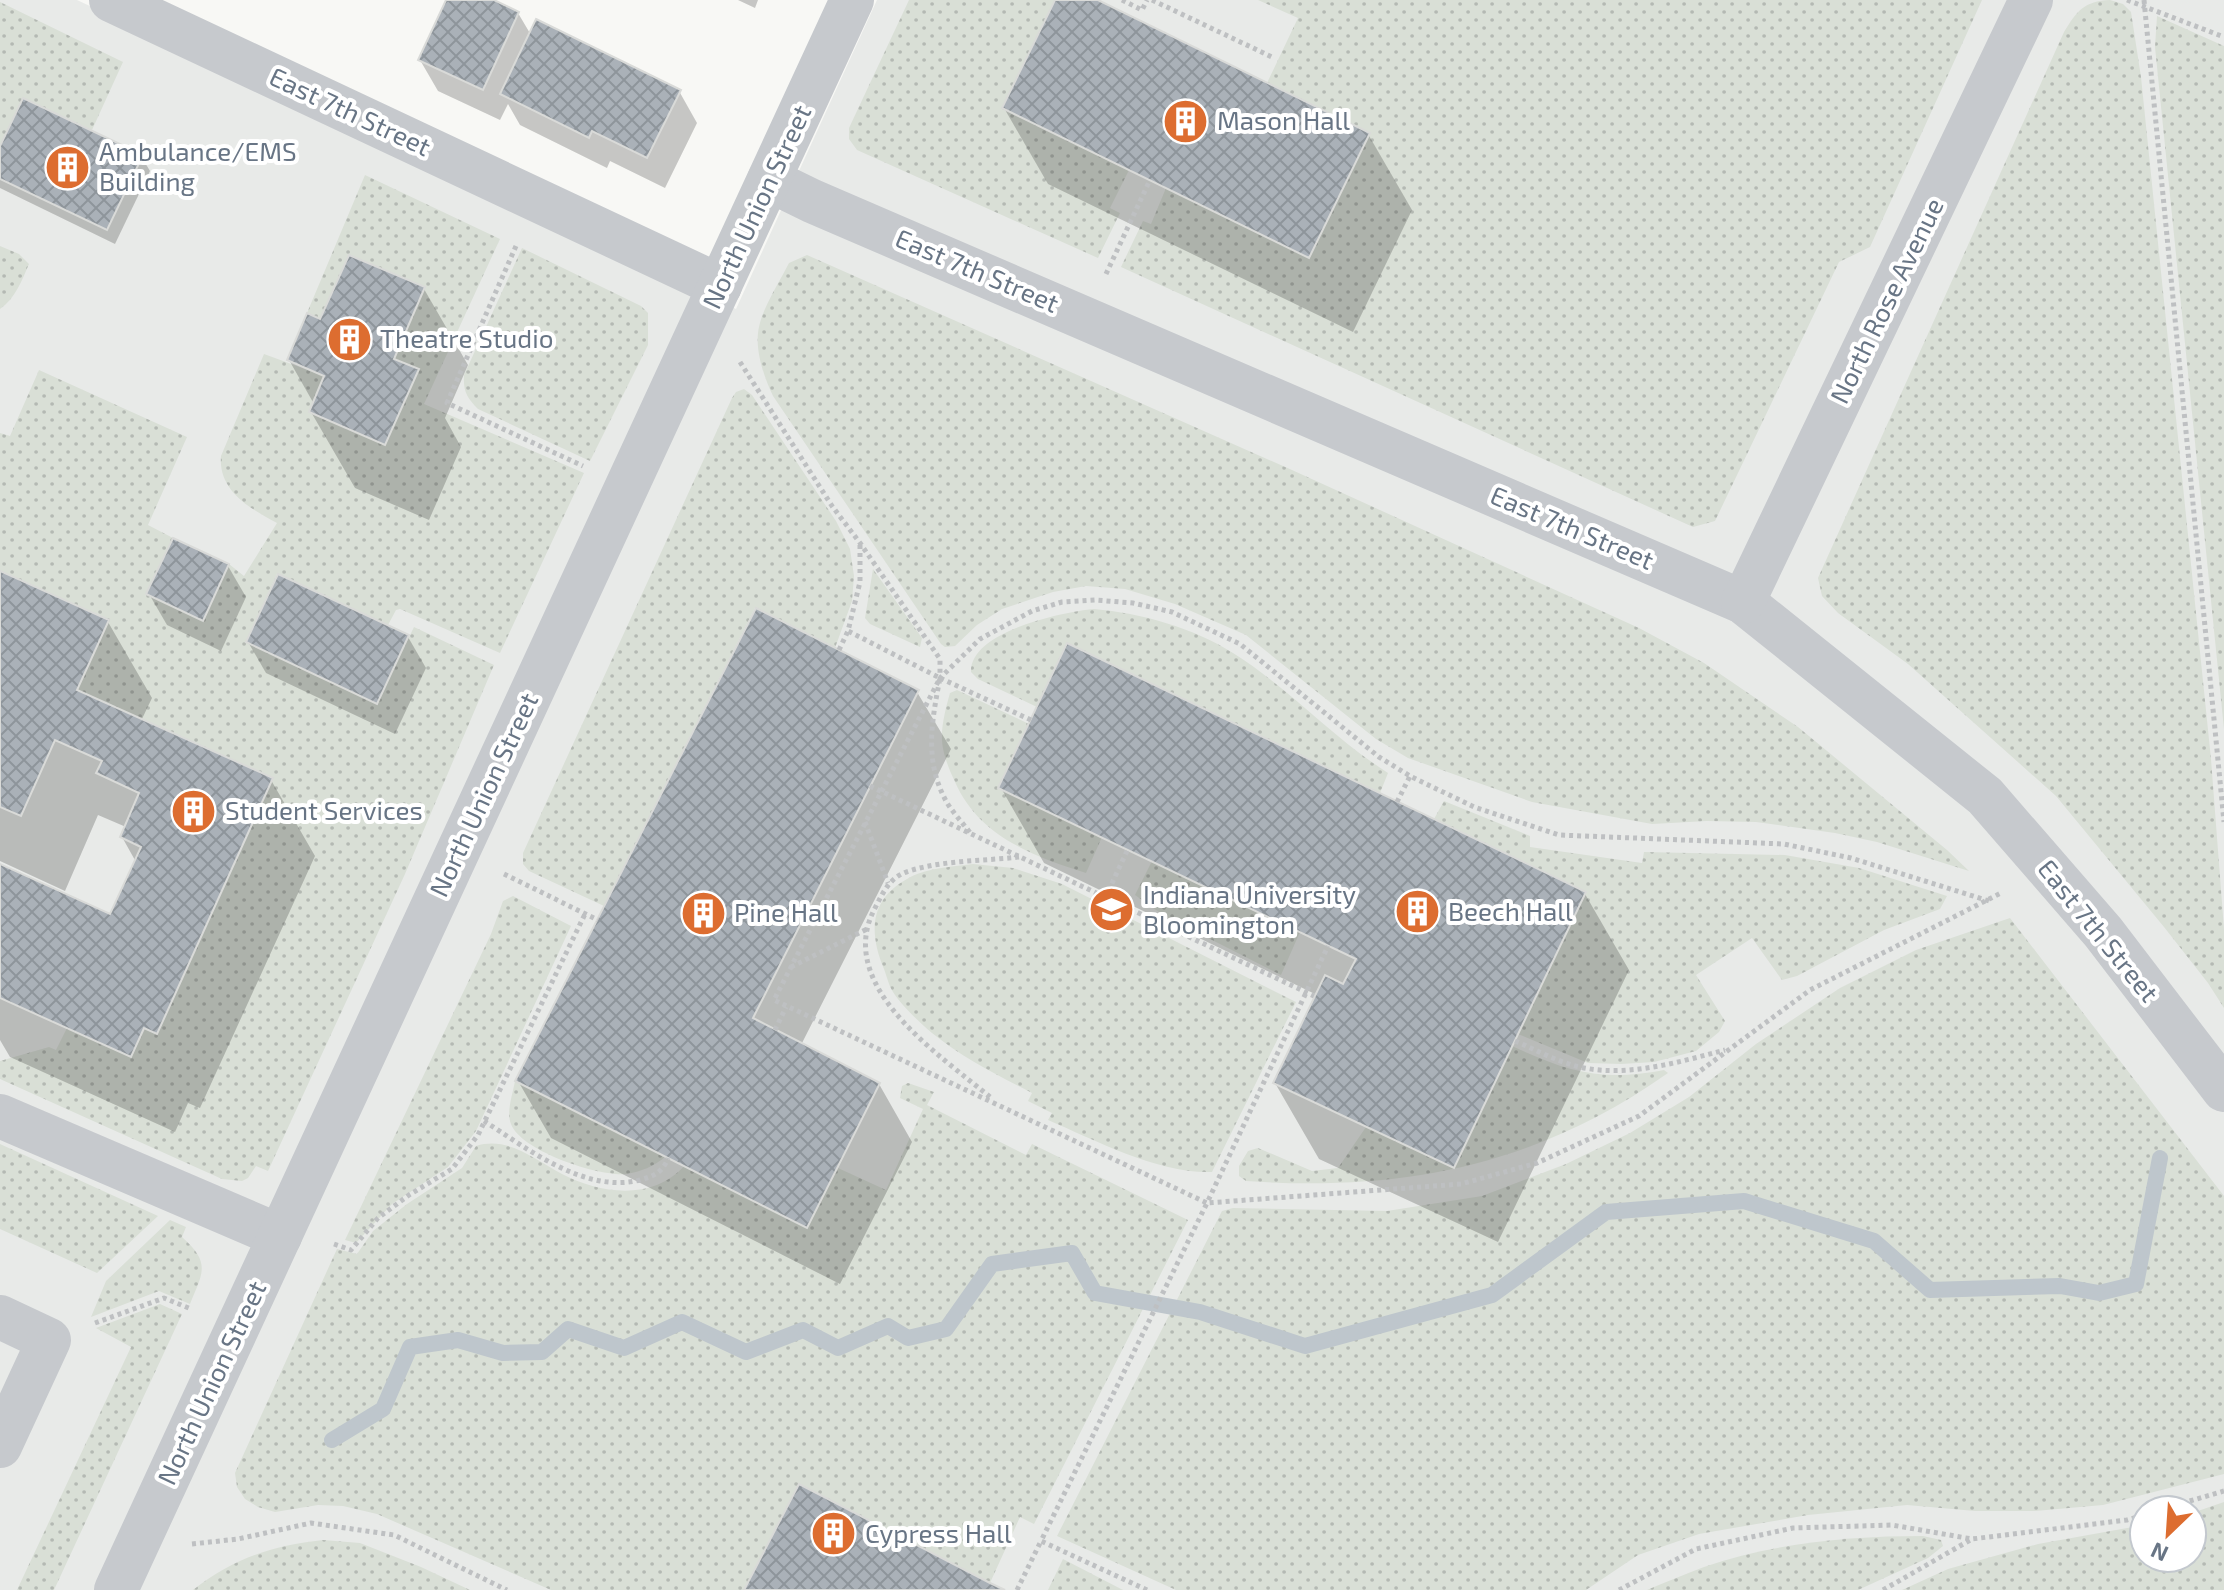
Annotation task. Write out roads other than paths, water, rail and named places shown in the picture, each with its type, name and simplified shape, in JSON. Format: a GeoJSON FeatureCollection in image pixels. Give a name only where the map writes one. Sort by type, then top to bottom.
{"type":"FeatureCollection","features":[{"type":"Feature","properties":{"kind":"street","name":"East 7th Street"},"geometry":{"type":"LineString","coordinates":[[111,0],[720,286]]}},
{"type":"Feature","properties":{"kind":"street","name":"North Union Street"},"geometry":{"type":"LineString","coordinates":[[124,1572],[852,0]]}},
{"type":"Feature","properties":{"kind":"street","name":"North Rose Avenue"},"geometry":{"type":"LineString","coordinates":[[1743,602],[2031,0]]}},
{"type":"Feature","properties":{"kind":"street","name":"East 7th Street"},"geometry":{"type":"LineString","coordinates":[[769,180],[1743,602],[1985,796],[2103,932],[2224,1090]]}},
{"type":"Feature","properties":{"kind":"street"},"geometry":{"type":"LineString","coordinates":[[0,1116],[280,1236]]}},
{"type":"Feature","properties":{"kind":"street"},"geometry":{"type":"LineString","coordinates":[[0,1317],[49,1340],[0,1446]]}},
{"type":"Feature","properties":{"kind":"waterway"},"geometry":{"type":"LineString","coordinates":[[332,1440],[383,1409],[410,1347],[458,1340],[503,1353],[542,1352],[568,1329],[624,1348],[682,1322],[746,1352],[803,1330],[838,1348],[888,1326],[908,1338],[946,1329],[992,1264],[1072,1253],[1095,1293],[1200,1312],[1305,1346],[1492,1295],[1606,1212],[1744,1201],[1874,1241],[1930,1290],[2060,1286],[2099,1293],[2136,1284],[2160,1158]]}},
{"type":"Feature","properties":{"kind":"place","name":"Mason Hall"},"geometry":{"type":"Point","coordinates":[1186,121]}},
{"type":"Feature","properties":{"kind":"place","name":"Ambulance/EMS Building"},"geometry":{"type":"Point","coordinates":[68,167]}},
{"type":"Feature","properties":{"kind":"place","name":"Theatre Studio"},"geometry":{"type":"Point","coordinates":[349,339]}},
{"type":"Feature","properties":{"kind":"place","name":"Student Services"},"geometry":{"type":"Point","coordinates":[194,811]}},
{"type":"Feature","properties":{"kind":"place","name":"Indiana University Bloomington"},"geometry":{"type":"Point","coordinates":[1112,910]}},
{"type":"Feature","properties":{"kind":"place","name":"Beech Hall"},"geometry":{"type":"Point","coordinates":[1417,912]}},
{"type":"Feature","properties":{"kind":"place","name":"Pine Hall"},"geometry":{"type":"Point","coordinates":[703,913]}},
{"type":"Feature","properties":{"kind":"place","name":"Cypress Hall"},"geometry":{"type":"Point","coordinates":[834,1534]}}]}
